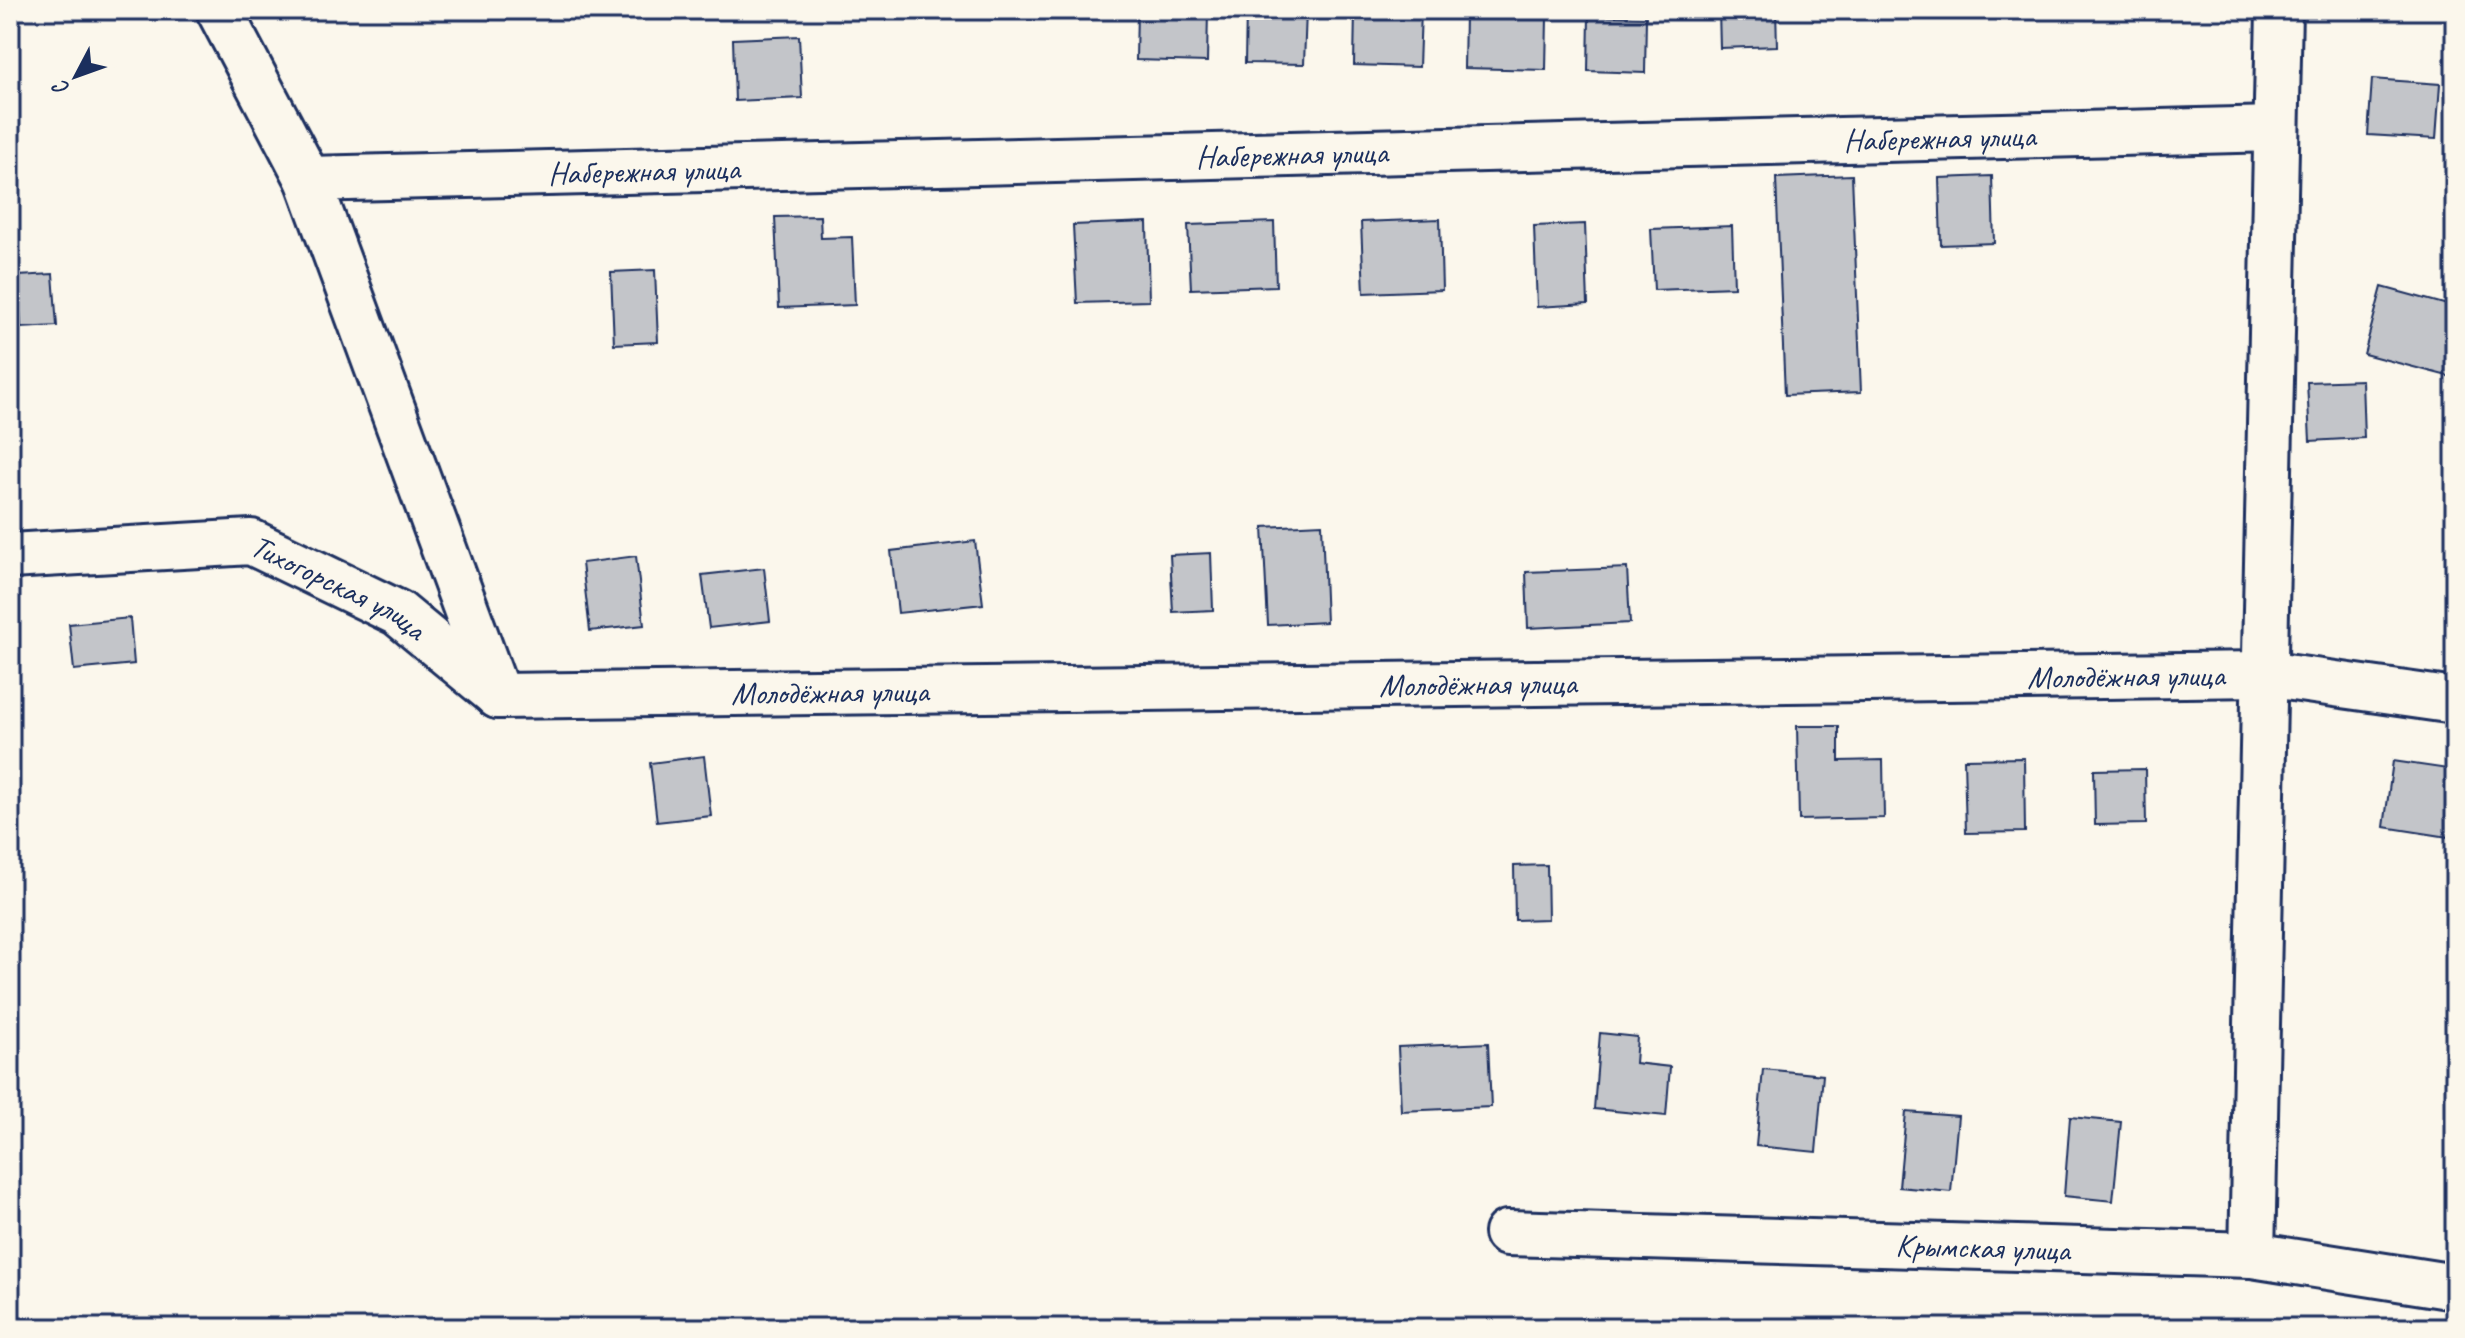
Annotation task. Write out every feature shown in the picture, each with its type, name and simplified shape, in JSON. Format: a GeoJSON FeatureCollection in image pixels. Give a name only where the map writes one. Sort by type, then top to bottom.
{"type":"FeatureCollection","features":[{"type":"Feature","properties":{"kind":"street"},"geometry":{"type":"LineString","coordinates":[[219,10],[308,179],[498,696]]}},
{"type":"Feature","properties":{"kind":"street"},"geometry":{"type":"LineString","coordinates":[[2252,1255],[2279,10]]}},
{"type":"Feature","properties":{"kind":"street","name":"Набережная улица"},"geometry":{"type":"LineString","coordinates":[[308,179],[2276,129]]}},
{"type":"Feature","properties":{"kind":"street","name":"Тихогорская улица"},"geometry":{"type":"LineString","coordinates":[[10,556],[251,542],[398,613],[498,696]]}},
{"type":"Feature","properties":{"kind":"street","name":"Молодёжная улица"},"geometry":{"type":"LineString","coordinates":[[498,696],[2264,674],[2455,701]]}},
{"type":"Feature","properties":{"kind":"street","name":"Крымская улица"},"geometry":{"type":"LineString","coordinates":[[1507,1233],[2252,1255],[2455,1287]]}},
{"type":"Feature","properties":{"kind":"building"},"geometry":{"type":"Polygon","coordinates":[[[1137,10],[1208,10],[1207,62],[1136,60],[1137,10]]]}},
{"type":"Feature","properties":{"kind":"building"},"geometry":{"type":"Polygon","coordinates":[[[1246,10],[1306,10],[1304,64],[1245,63],[1246,10]]]}},
{"type":"Feature","properties":{"kind":"building"},"geometry":{"type":"Polygon","coordinates":[[[1355,10],[1421,10],[1419,67],[1354,65],[1355,10]]]}},
{"type":"Feature","properties":{"kind":"building"},"geometry":{"type":"Polygon","coordinates":[[[1719,10],[1776,10],[1777,46],[1720,48],[1719,10]]]}},
{"type":"Feature","properties":{"kind":"building"},"geometry":{"type":"Polygon","coordinates":[[[1465,15],[1547,17],[1546,70],[1464,68],[1465,15]]]}},
{"type":"Feature","properties":{"kind":"building"},"geometry":{"type":"Polygon","coordinates":[[[1589,16],[1646,17],[1645,73],[1588,71],[1589,16]]]}},
{"type":"Feature","properties":{"kind":"building"},"geometry":{"type":"Polygon","coordinates":[[[799,36],[802,98],[735,101],[733,39],[799,36]]]}},
{"type":"Feature","properties":{"kind":"building"},"geometry":{"type":"Polygon","coordinates":[[[2372,79],[2440,84],[2436,139],[2368,135],[2372,79]]]}},
{"type":"Feature","properties":{"kind":"building"},"geometry":{"type":"Polygon","coordinates":[[[1852,175],[1861,392],[1785,395],[1776,178],[1852,175]]]}},
{"type":"Feature","properties":{"kind":"building"},"geometry":{"type":"Polygon","coordinates":[[[1992,176],[1994,243],[1941,245],[1939,178],[1992,176]]]}},
{"type":"Feature","properties":{"kind":"building"},"geometry":{"type":"Polygon","coordinates":[[[820,216],[821,238],[852,237],[855,305],[779,308],[775,217],[820,216]]]}},
{"type":"Feature","properties":{"kind":"building"},"geometry":{"type":"Polygon","coordinates":[[[1440,219],[1442,290],[1364,293],[1361,222],[1440,219]]]}},
{"type":"Feature","properties":{"kind":"building"},"geometry":{"type":"Polygon","coordinates":[[[1147,222],[1149,301],[1077,303],[1073,225],[1147,222]]]}},
{"type":"Feature","properties":{"kind":"building"},"geometry":{"type":"Polygon","coordinates":[[[1274,222],[1276,286],[1191,289],[1188,225],[1274,222]]]}},
{"type":"Feature","properties":{"kind":"building"},"geometry":{"type":"Polygon","coordinates":[[[1585,224],[1588,304],[1537,307],[1534,226],[1585,224]]]}},
{"type":"Feature","properties":{"kind":"building"},"geometry":{"type":"Polygon","coordinates":[[[1732,226],[1734,287],[1654,290],[1651,229],[1732,226]]]}},
{"type":"Feature","properties":{"kind":"building"},"geometry":{"type":"Polygon","coordinates":[[[655,270],[658,342],[614,344],[611,272],[655,270]]]}},
{"type":"Feature","properties":{"kind":"building"},"geometry":{"type":"Polygon","coordinates":[[[53,274],[57,326],[21,328],[18,276],[53,274]]]}},
{"type":"Feature","properties":{"kind":"building"},"geometry":{"type":"Polygon","coordinates":[[[2382,287],[2455,307],[2455,378],[2364,354],[2382,287]]]}},
{"type":"Feature","properties":{"kind":"building"},"geometry":{"type":"Polygon","coordinates":[[[2362,380],[2364,438],[2310,441],[2307,382],[2362,380]]]}},
{"type":"Feature","properties":{"kind":"building"},"geometry":{"type":"Polygon","coordinates":[[[1322,524],[1326,622],[1268,625],[1263,527],[1322,524]]]}},
{"type":"Feature","properties":{"kind":"building"},"geometry":{"type":"Polygon","coordinates":[[[975,541],[983,604],[898,613],[891,551],[975,541]]]}},
{"type":"Feature","properties":{"kind":"building"},"geometry":{"type":"Polygon","coordinates":[[[1211,553],[1213,610],[1173,612],[1170,555],[1211,553]]]}},
{"type":"Feature","properties":{"kind":"building"},"geometry":{"type":"Polygon","coordinates":[[[636,556],[644,625],[590,631],[582,563],[636,556]]]}},
{"type":"Feature","properties":{"kind":"building"},"geometry":{"type":"Polygon","coordinates":[[[764,568],[770,621],[709,628],[702,575],[764,568]]]}},
{"type":"Feature","properties":{"kind":"building"},"geometry":{"type":"Polygon","coordinates":[[[1627,568],[1630,623],[1528,628],[1526,572],[1627,568]]]}},
{"type":"Feature","properties":{"kind":"building"},"geometry":{"type":"Polygon","coordinates":[[[130,618],[134,664],[74,670],[69,624],[130,618]]]}},
{"type":"Feature","properties":{"kind":"building"},"geometry":{"type":"Polygon","coordinates":[[[1797,726],[1839,726],[1839,761],[1883,760],[1884,818],[1799,820],[1797,726]]]}},
{"type":"Feature","properties":{"kind":"building"},"geometry":{"type":"Polygon","coordinates":[[[704,756],[711,816],[657,822],[650,763],[704,756]]]}},
{"type":"Feature","properties":{"kind":"building"},"geometry":{"type":"Polygon","coordinates":[[[2024,758],[2025,832],[1966,833],[1964,759],[2024,758]]]}},
{"type":"Feature","properties":{"kind":"building"},"geometry":{"type":"Polygon","coordinates":[[[2393,761],[2455,770],[2455,838],[2384,827],[2393,761]]]}},
{"type":"Feature","properties":{"kind":"building"},"geometry":{"type":"Polygon","coordinates":[[[2145,769],[2146,824],[2095,825],[2094,770],[2145,769]]]}},
{"type":"Feature","properties":{"kind":"building"},"geometry":{"type":"Polygon","coordinates":[[[1547,865],[1548,919],[1515,920],[1514,866],[1547,865]]]}},
{"type":"Feature","properties":{"kind":"building"},"geometry":{"type":"Polygon","coordinates":[[[1600,1033],[1637,1037],[1635,1063],[1670,1067],[1666,1116],[1594,1109],[1600,1033]]]}},
{"type":"Feature","properties":{"kind":"building"},"geometry":{"type":"Polygon","coordinates":[[[1488,1043],[1491,1107],[1401,1111],[1398,1047],[1488,1043]]]}},
{"type":"Feature","properties":{"kind":"building"},"geometry":{"type":"Polygon","coordinates":[[[1763,1069],[1823,1075],[1816,1152],[1756,1146],[1763,1069]]]}},
{"type":"Feature","properties":{"kind":"building"},"geometry":{"type":"Polygon","coordinates":[[[1906,1112],[1958,1116],[1951,1192],[1899,1187],[1906,1112]]]}},
{"type":"Feature","properties":{"kind":"building"},"geometry":{"type":"Polygon","coordinates":[[[2070,1117],[2121,1122],[2113,1201],[2064,1196],[2070,1117]]]}}]}
